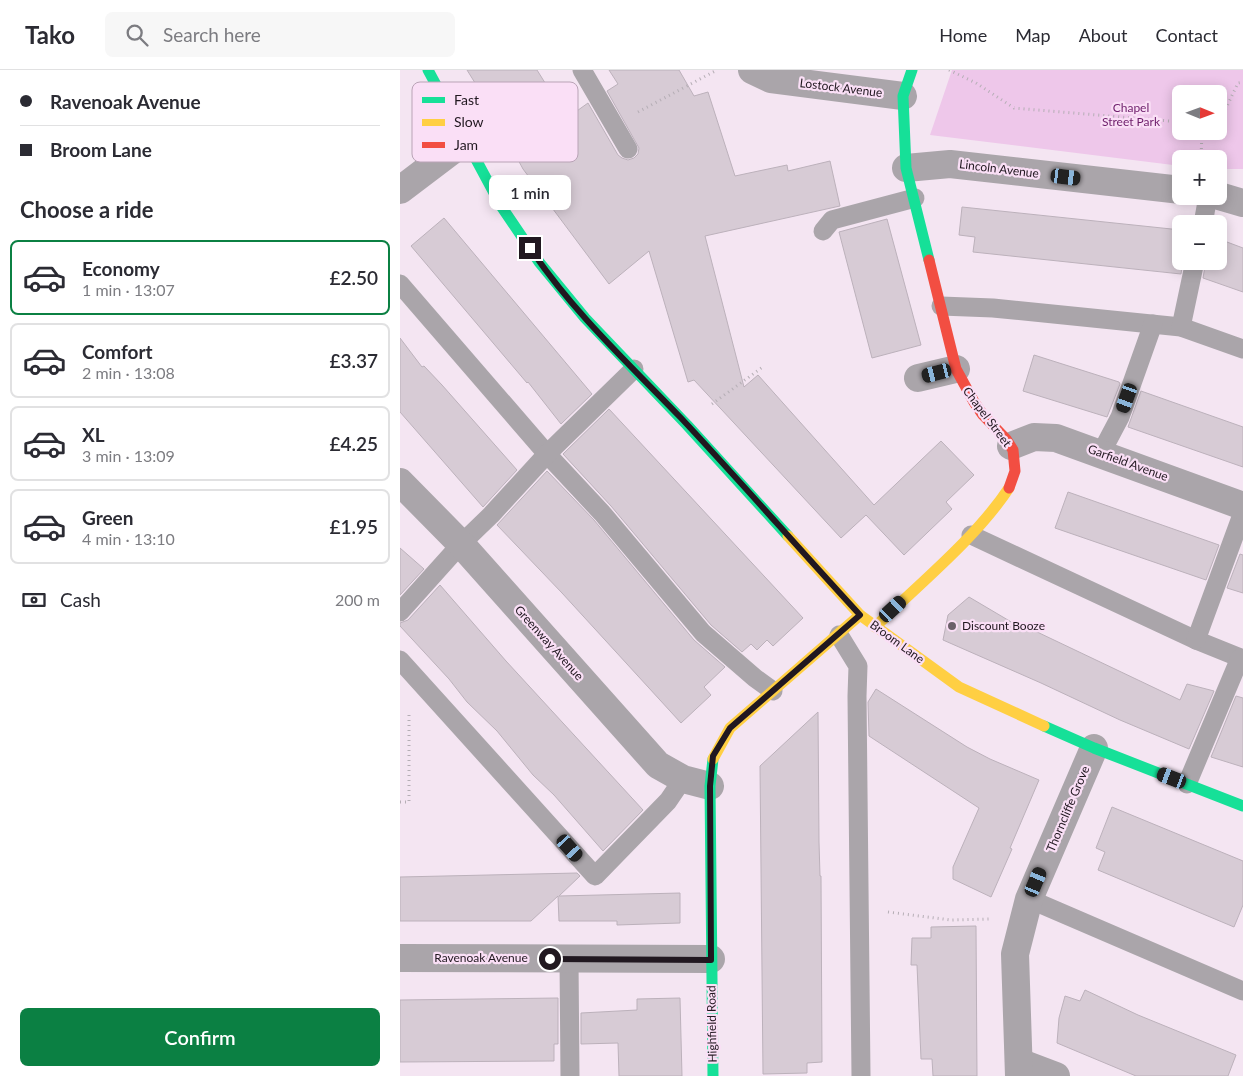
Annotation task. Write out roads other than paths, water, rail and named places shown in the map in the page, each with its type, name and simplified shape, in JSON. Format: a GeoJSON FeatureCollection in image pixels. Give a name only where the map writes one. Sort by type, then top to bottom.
{"type":"FeatureCollection","features":[{"type":"Feature","properties":{"kind":"street","name":"Broom Lane"},"geometry":{"type":"LineString","coordinates":[[428,70],[435,82]]}},
{"type":"Feature","properties":{"kind":"street","name":"Chapel Street"},"geometry":{"type":"LineString","coordinates":[[875,627],[971,535],[1004,494],[1013,479],[1015,463],[1011,446],[964,389],[956,369],[906,168],[903,96],[912,70]]}},
{"type":"Feature","properties":{"kind":"street","name":"Lostock Avenue"},"geometry":{"type":"LineString","coordinates":[[766,73],[903,96]]}},
{"type":"Feature","properties":{"kind":"street"},"geometry":{"type":"LineString","coordinates":[[400,190],[437,162]]}},
{"type":"Feature","properties":{"kind":"street","name":"Broom Lane"},"geometry":{"type":"LineString","coordinates":[[478,162],[501,206],[539,262],[585,318],[860,615],[959,687],[1094,748],[1243,806]]}},
{"type":"Feature","properties":{"kind":"street","name":"Lincoln Avenue"},"geometry":{"type":"LineString","coordinates":[[906,168],[950,164],[1172,189]]}},
{"type":"Feature","properties":{"kind":"street"},"geometry":{"type":"LineString","coordinates":[[1227,198],[1243,203]]}},
{"type":"Feature","properties":{"kind":"street"},"geometry":{"type":"LineString","coordinates":[[918,378],[956,369]]}},
{"type":"Feature","properties":{"kind":"street","name":"Garfield Avenue"},"geometry":{"type":"LineString","coordinates":[[1011,446],[1034,437],[1056,438],[1243,506]]}},
{"type":"Feature","properties":{"kind":"street","name":"Greenway Avenue"},"geometry":{"type":"LineString","coordinates":[[400,482],[461,544],[658,765],[683,779],[710,786]]}},
{"type":"Feature","properties":{"kind":"street","name":"Highfield Road"},"geometry":{"type":"LineString","coordinates":[[713,1076],[710,786],[713,756],[730,728],[860,615]]}},
{"type":"Feature","properties":{"kind":"street","name":"Thorncliffe Grove"},"geometry":{"type":"LineString","coordinates":[[1019,1069],[1015,954],[1027,909],[1094,748]]}},
{"type":"Feature","properties":{"kind":"street","name":"Ravenoak Avenue"},"geometry":{"type":"LineString","coordinates":[[400,958],[711,960]]}},
{"type":"Feature","properties":{"kind":"street"},"geometry":{"type":"LineString","coordinates":[[1019,1069],[1056,1076]]}},
{"type":"Feature","properties":{"kind":"lane"},"geometry":{"type":"LineString","coordinates":[[582,70],[628,148]]}},
{"type":"Feature","properties":{"kind":"lane"},"geometry":{"type":"LineString","coordinates":[[822,231],[832,220],[915,198]]}},
{"type":"Feature","properties":{"kind":"lane"},"geometry":{"type":"LineString","coordinates":[[1181,326],[1193,270]]}},
{"type":"Feature","properties":{"kind":"lane"},"geometry":{"type":"LineString","coordinates":[[400,284],[602,513],[703,633],[773,691]]}},
{"type":"Feature","properties":{"kind":"lane"},"geometry":{"type":"LineString","coordinates":[[941,306],[993,308],[1181,326],[1243,349]]}},
{"type":"Feature","properties":{"kind":"lane"},"geometry":{"type":"LineString","coordinates":[[1101,453],[1120,417],[1153,324]]}},
{"type":"Feature","properties":{"kind":"lane"},"geometry":{"type":"LineString","coordinates":[[400,612],[461,544],[634,369]]}},
{"type":"Feature","properties":{"kind":"lane"},"geometry":{"type":"LineString","coordinates":[[1196,640],[1243,512]]}},
{"type":"Feature","properties":{"kind":"lane"},"geometry":{"type":"LineString","coordinates":[[971,535],[1196,640],[1241,659],[1187,784]]}},
{"type":"Feature","properties":{"kind":"lane"},"geometry":{"type":"LineString","coordinates":[[839,635],[858,666],[861,1076]]}},
{"type":"Feature","properties":{"kind":"lane"},"geometry":{"type":"LineString","coordinates":[[400,660],[595,876],[668,802],[683,779]]}},
{"type":"Feature","properties":{"kind":"lane"},"geometry":{"type":"LineString","coordinates":[[1027,909],[1243,991]]}},
{"type":"Feature","properties":{"kind":"lane"},"geometry":{"type":"LineString","coordinates":[[569,959],[570,1076]]}},
{"type":"Feature","properties":{"kind":"place","name":"Discount Booze"},"geometry":{"type":"Point","coordinates":[952,626]}},
{"type":"Feature","properties":{"kind":"park label","name":"Chapel Street Park"},"geometry":{"type":"Point","coordinates":[1131,115]}}]}
